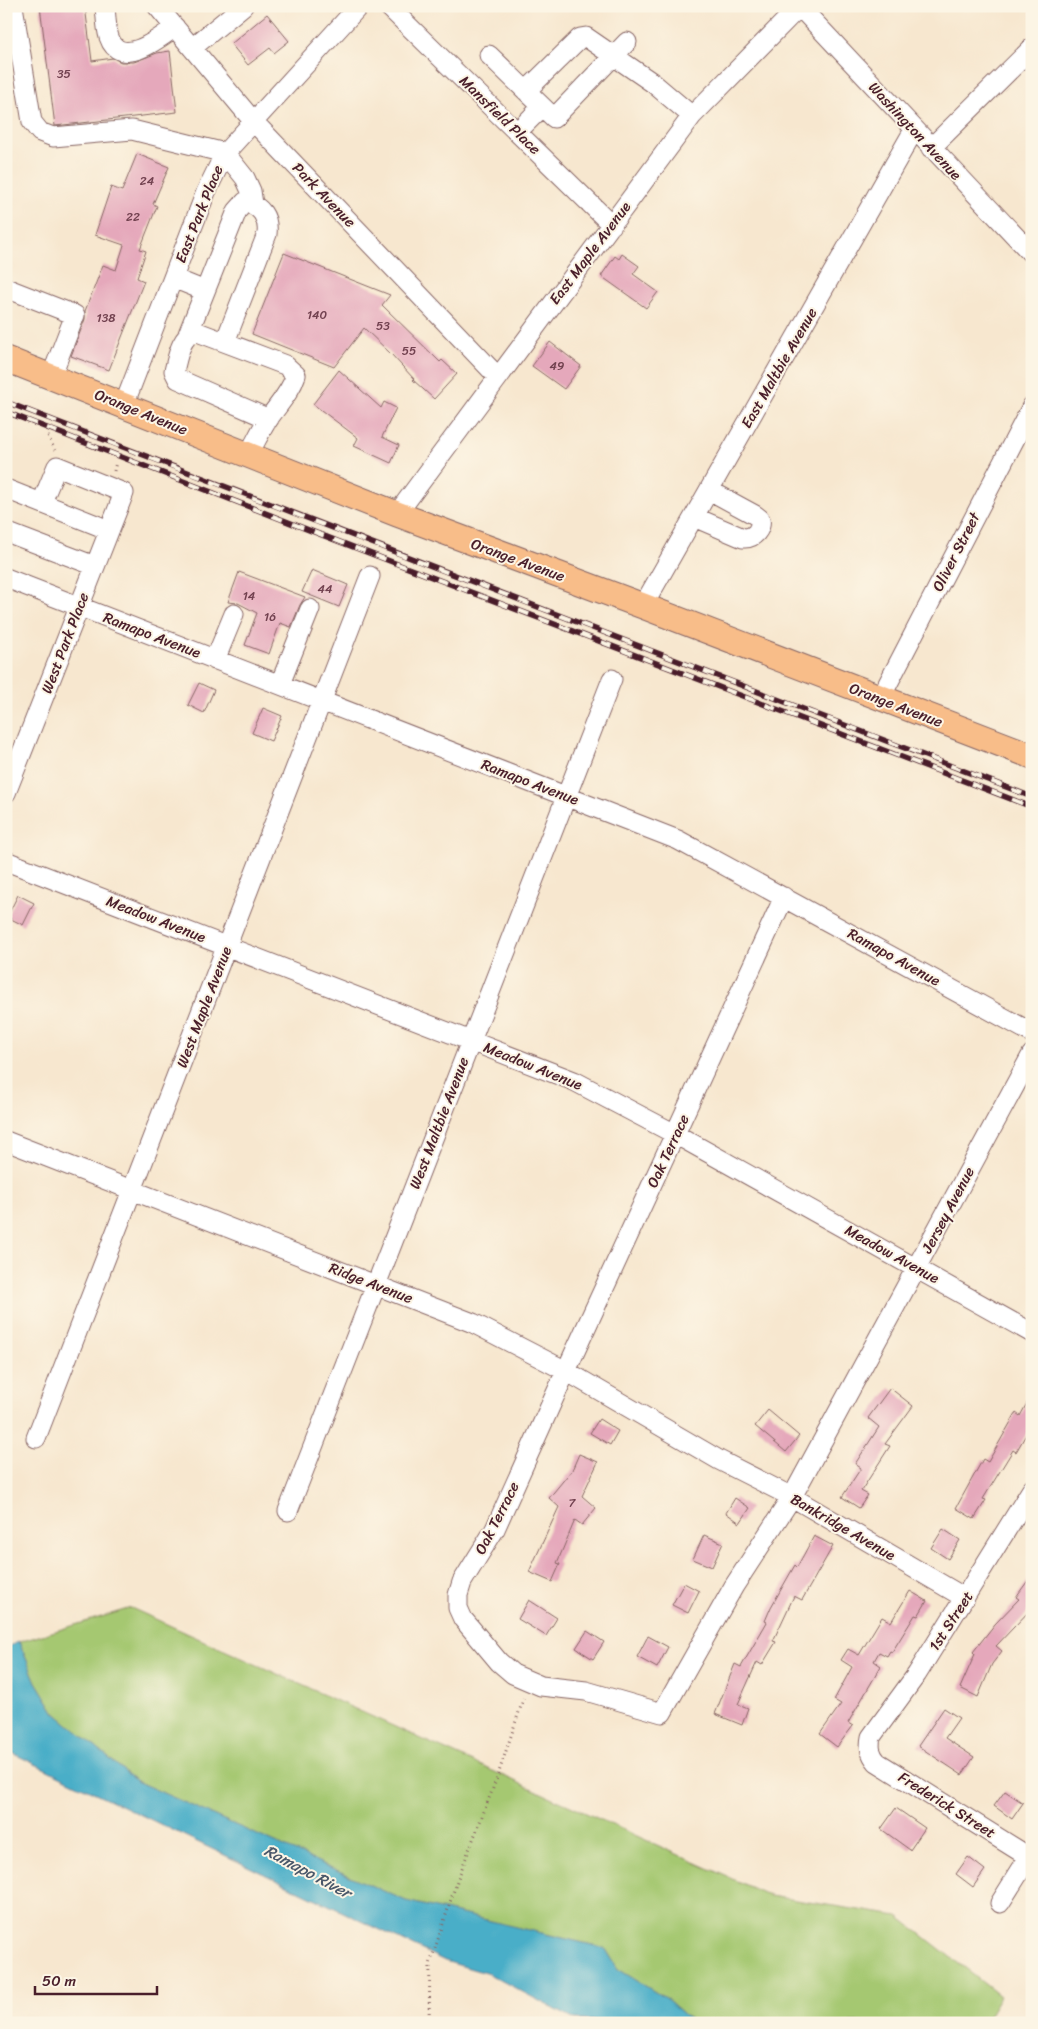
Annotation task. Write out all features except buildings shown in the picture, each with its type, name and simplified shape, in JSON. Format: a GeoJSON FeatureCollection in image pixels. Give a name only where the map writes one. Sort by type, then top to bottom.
{"type":"FeatureCollection","features":[{"type":"Feature","properties":{"kind":"main road","name":"Orange Avenue"},"geometry":{"type":"LineString","coordinates":[[6,359],[397,514],[643,606],[880,699],[1032,756]]}},
{"type":"Feature","properties":{"kind":"street"},"geometry":{"type":"LineString","coordinates":[[12,6],[32,122],[40,132],[53,137],[132,130],[225,153],[245,178],[251,191],[253,204]]}},
{"type":"Feature","properties":{"kind":"street"},"geometry":{"type":"LineString","coordinates":[[105,6],[110,39],[118,48],[132,52],[153,44],[175,27]]}},
{"type":"Feature","properties":{"kind":"street","name":"Park Avenue"},"geometry":{"type":"LineString","coordinates":[[157,6],[254,122],[498,378]]}},
{"type":"Feature","properties":{"kind":"street"},"geometry":{"type":"LineString","coordinates":[[192,48],[243,6]]}},
{"type":"Feature","properties":{"kind":"street","name":"East Park Place"},"geometry":{"type":"LineString","coordinates":[[124,406],[206,192],[225,153],[359,6]]}},
{"type":"Feature","properties":{"kind":"street","name":"Mansfield Place"},"geometry":{"type":"LineString","coordinates":[[388,6],[612,224]]}},
{"type":"Feature","properties":{"kind":"street","name":"East Maple Avenue"},"geometry":{"type":"LineString","coordinates":[[397,514],[692,116],[800,6]]}},
{"type":"Feature","properties":{"kind":"street","name":"Washington Avenue"},"geometry":{"type":"LineString","coordinates":[[800,6],[1032,254]]}},
{"type":"Feature","properties":{"kind":"street"},"geometry":{"type":"LineString","coordinates":[[526,91],[580,38],[586,37],[654,83],[692,116]]}},
{"type":"Feature","properties":{"kind":"street"},"geometry":{"type":"LineString","coordinates":[[517,132],[548,112],[626,42]]}},
{"type":"Feature","properties":{"kind":"street"},"geometry":{"type":"LineString","coordinates":[[931,148],[1032,48]]}},
{"type":"Feature","properties":{"kind":"street"},"geometry":{"type":"LineString","coordinates":[[489,55],[548,112]]}},
{"type":"Feature","properties":{"kind":"street","name":"East Maltbie Avenue"},"geometry":{"type":"LineString","coordinates":[[643,606],[914,130]]}},
{"type":"Feature","properties":{"kind":"street"},"geometry":{"type":"LineString","coordinates":[[226,342],[267,234],[268,226],[263,212],[253,204],[245,202],[237,211],[188,334],[182,343],[174,371],[178,379],[268,419]]}},
{"type":"Feature","properties":{"kind":"street"},"geometry":{"type":"LineString","coordinates":[[173,278],[205,291]]}},
{"type":"Feature","properties":{"kind":"street"},"geometry":{"type":"LineString","coordinates":[[6,288],[75,315],[52,377]]}},
{"type":"Feature","properties":{"kind":"street"},"geometry":{"type":"LineString","coordinates":[[188,334],[195,331],[285,364],[296,375],[287,394],[268,419],[248,455]]}},
{"type":"Feature","properties":{"kind":"street","name":"Oliver Street"},"geometry":{"type":"LineString","coordinates":[[880,699],[1032,406]]}},
{"type":"Feature","properties":{"kind":"street","name":"West Park Place"},"geometry":{"type":"LineString","coordinates":[[6,793],[124,493],[57,466],[42,502]]}},
{"type":"Feature","properties":{"kind":"street"},"geometry":{"type":"LineString","coordinates":[[6,489],[109,530]]}},
{"type":"Feature","properties":{"kind":"street"},"geometry":{"type":"LineString","coordinates":[[694,517],[743,538],[752,536],[759,528],[760,519],[756,515],[709,490]]}},
{"type":"Feature","properties":{"kind":"street"},"geometry":{"type":"LineString","coordinates":[[6,532],[95,566]]}},
{"type":"Feature","properties":{"kind":"street","name":"West Maple Avenue"},"geometry":{"type":"LineString","coordinates":[[36,1438],[133,1192],[370,576]]}},
{"type":"Feature","properties":{"kind":"street","name":"Ramapo Avenue"},"geometry":{"type":"LineString","coordinates":[[6,578],[678,840],[1032,1033]]}},
{"type":"Feature","properties":{"kind":"street"},"geometry":{"type":"LineString","coordinates":[[280,684],[310,609]]}},
{"type":"Feature","properties":{"kind":"street"},"geometry":{"type":"LineString","coordinates":[[215,660],[234,614]]}},
{"type":"Feature","properties":{"kind":"street","name":"West Maltbie Avenue"},"geometry":{"type":"LineString","coordinates":[[288,1511],[612,679]]}},
{"type":"Feature","properties":{"kind":"street","name":"Meadow Avenue"},"geometry":{"type":"LineString","coordinates":[[6,861],[574,1081],[676,1134],[1032,1333]]}},
{"type":"Feature","properties":{"kind":"street","name":"Oak Terrace"},"geometry":{"type":"LineString","coordinates":[[784,897],[495,1529],[462,1582],[458,1595],[458,1608],[463,1619],[499,1662],[513,1674],[541,1686],[586,1691],[662,1714],[734,1586],[792,1497],[835,1418]]}},
{"type":"Feature","properties":{"kind":"street","name":"Jersey Avenue"},"geometry":{"type":"LineString","coordinates":[[835,1418],[1032,1054]]}},
{"type":"Feature","properties":{"kind":"street","name":"Ridge Avenue"},"geometry":{"type":"LineString","coordinates":[[6,1141],[473,1323],[566,1371],[719,1460]]}},
{"type":"Feature","properties":{"kind":"street","name":"Bankridge Avenue"},"geometry":{"type":"LineString","coordinates":[[719,1460],[792,1497],[965,1598]]}},
{"type":"Feature","properties":{"kind":"street","name":"1st Street"},"geometry":{"type":"LineString","coordinates":[[870,1750],[871,1737],[917,1674],[1032,1490]]}},
{"type":"Feature","properties":{"kind":"street","name":"Frederick Street"},"geometry":{"type":"LineString","coordinates":[[870,1750],[877,1762],[1030,1854]]}},
{"type":"Feature","properties":{"kind":"street"},"geometry":{"type":"LineString","coordinates":[[1000,1903],[1030,1854]]}},
{"type":"Feature","properties":{"kind":"path"},"geometry":{"type":"LineString","coordinates":[[48,436],[55,451]]}},
{"type":"Feature","properties":{"kind":"path"},"geometry":{"type":"LineString","coordinates":[[114,472],[116,462]]}},
{"type":"Feature","properties":{"kind":"path"},"geometry":{"type":"LineString","coordinates":[[429,2023],[430,1964],[522,1704]]}},
{"type":"Feature","properties":{"kind":"green space"},"geometry":{"type":"Polygon","coordinates":[[[131,1608],[770,1896],[898,1916],[1000,1996],[984,2023],[694,2023],[668,2000],[618,1969],[605,1948],[406,1901],[136,1781],[55,1713],[36,1682],[19,1642],[131,1608]]]}},
{"type":"Feature","properties":{"kind":"water","name":"Ramapo River"},"geometry":{"type":"Polygon","coordinates":[[[19,1642],[36,1682],[55,1713],[136,1781],[406,1901],[605,1948],[618,1969],[668,2000],[694,2023],[575,2020],[489,1974],[445,1961],[6,1750],[6,1647],[19,1642]]]}},
{"type":"Feature","properties":{"kind":"railway"},"geometry":{"type":"LineString","coordinates":[[6,402],[1032,797]]}},
{"type":"Feature","properties":{"kind":"railway"},"geometry":{"type":"LineString","coordinates":[[6,412],[1032,807]]}}]}
